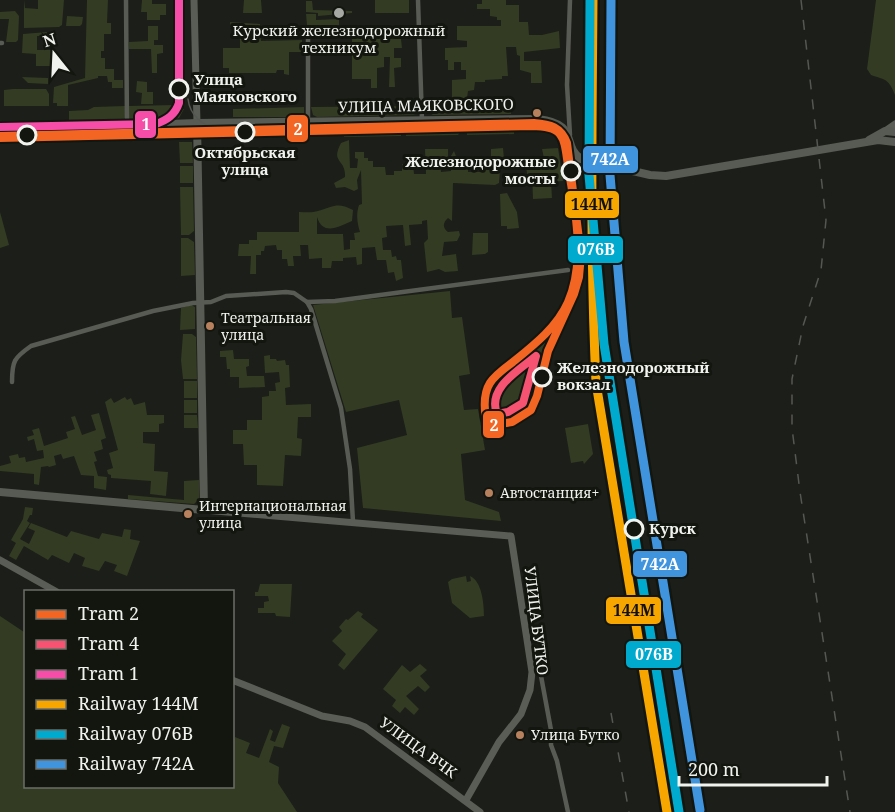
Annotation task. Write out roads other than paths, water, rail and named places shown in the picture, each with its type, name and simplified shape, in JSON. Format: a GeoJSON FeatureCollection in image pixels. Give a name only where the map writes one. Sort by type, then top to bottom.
{"type":"FeatureCollection","features":[{"type":"Feature","properties":{"kind":"main road"},"geometry":{"type":"LineString","coordinates":[[194,0],[204,510]]}},
{"type":"Feature","properties":{"kind":"main road","name":"УЛИЦА МАЯКОВСКОГО"},"geometry":{"type":"LineString","coordinates":[[0,130],[308,121],[538,119],[558,124]]}},
{"type":"Feature","properties":{"kind":"main road"},"geometry":{"type":"LineString","coordinates":[[0,124],[15,128]]}},
{"type":"Feature","properties":{"kind":"main road"},"geometry":{"type":"LineString","coordinates":[[558,124],[567,132],[576,155],[581,159],[658,176],[878,140],[895,142]]}},
{"type":"Feature","properties":{"kind":"main road"},"geometry":{"type":"LineString","coordinates":[[862,143],[895,124]]}},
{"type":"Feature","properties":{"kind":"main road"},"geometry":{"type":"LineString","coordinates":[[885,131],[895,132]]}},
{"type":"Feature","properties":{"kind":"main road"},"geometry":{"type":"LineString","coordinates":[[0,492],[353,522]]}},
{"type":"Feature","properties":{"kind":"main road","name":"УЛИЦА БУТКО"},"geometry":{"type":"LineString","coordinates":[[353,522],[511,536],[531,666],[530,690],[521,714],[499,742],[466,800]]}},
{"type":"Feature","properties":{"kind":"main road"},"geometry":{"type":"LineString","coordinates":[[0,560],[55,590]]}},
{"type":"Feature","properties":{"kind":"main road","name":"УЛИЦА ВЧК"},"geometry":{"type":"LineString","coordinates":[[234,681],[322,716],[350,721],[365,727],[480,812]]}},
{"type":"Feature","properties":{"kind":"street"},"geometry":{"type":"LineString","coordinates":[[126,0],[127,125]]}},
{"type":"Feature","properties":{"kind":"street"},"geometry":{"type":"LineString","coordinates":[[417,0],[422,120]]}},
{"type":"Feature","properties":{"kind":"street"},"geometry":{"type":"LineString","coordinates":[[570,0],[568,111],[572,143]]}},
{"type":"Feature","properties":{"kind":"street"},"geometry":{"type":"LineString","coordinates":[[308,34],[308,121]]}},
{"type":"Feature","properties":{"kind":"street"},"geometry":{"type":"LineString","coordinates":[[558,124],[566,117],[568,111]]}},
{"type":"Feature","properties":{"kind":"street"},"geometry":{"type":"LineString","coordinates":[[306,302],[371,297],[568,270]]}},
{"type":"Feature","properties":{"kind":"street"},"geometry":{"type":"LineString","coordinates":[[12,382],[12,368],[15,359],[31,346],[153,311],[211,302],[226,296],[294,293],[311,309],[342,408],[351,477],[353,522]]}},
{"type":"Feature","properties":{"kind":"street"},"geometry":{"type":"LineString","coordinates":[[531,666],[538,665],[541,674],[551,730],[551,746],[557,761],[568,812]]}},
{"type":"Feature","properties":{"kind":"waterway"},"geometry":{"type":"LineString","coordinates":[[457,107],[457,109],[485,108]]}},
{"type":"Feature","properties":{"kind":"tram line","name":"1"},"geometry":{"type":"LineString","coordinates":[[0,127],[156,124],[167,119],[179,103],[179,0]]}},
{"type":"Feature","properties":{"kind":"tram line"},"geometry":{"type":"LineString","coordinates":[[188,99],[195,116],[210,127],[222,132]]}},
{"type":"Feature","properties":{"kind":"tram line","name":"2"},"geometry":{"type":"LineString","coordinates":[[0,136],[534,123],[554,127],[562,133],[567,143],[581,255],[579,277],[574,294],[548,351],[537,396],[531,410],[512,422],[494,425],[486,419],[485,401],[488,387],[495,377],[537,342],[558,320],[568,302],[573,286],[578,252],[576,217],[564,141],[557,131],[532,126],[0,138]]}},
{"type":"Feature","properties":{"kind":"tram line","name":"4"},"geometry":{"type":"LineString","coordinates":[[536,356],[523,403],[508,412],[497,414],[496,396],[500,388],[513,374],[536,356]]}},
{"type":"Feature","properties":{"kind":"railway"},"geometry":{"type":"LineString","coordinates":[[801,0],[826,220],[821,270],[803,326],[792,379],[792,428],[850,812]]}},
{"type":"Feature","properties":{"kind":"railway"},"geometry":{"type":"LineString","coordinates":[[611,713],[629,812]]}},
{"type":"Feature","properties":{"kind":"rail line","name":"076В"},"geometry":{"type":"LineString","coordinates":[[590,0],[589,175],[604,344],[679,812]]}},
{"type":"Feature","properties":{"kind":"rail line","name":"144М"},"geometry":{"type":"LineString","coordinates":[[593,0],[592,239],[596,383],[667,812]]}},
{"type":"Feature","properties":{"kind":"rail line","name":"742А"},"geometry":{"type":"LineString","coordinates":[[611,0],[610,175],[624,342],[700,810]]}},
{"type":"Feature","properties":{"kind":"place","name":"Курский железнодорожный техникум"},"geometry":{"type":"Point","coordinates":[339,13]}},
{"type":"Feature","properties":{"kind":"place","name":"Улица Маяковского"},"geometry":{"type":"Point","coordinates":[179,89]}},
{"type":"Feature","properties":{"kind":"place","name":"Октябрьская улица"},"geometry":{"type":"Point","coordinates":[245,132]}},
{"type":"Feature","properties":{"kind":"place","name":"Железнодорожные мосты"},"geometry":{"type":"Point","coordinates":[571,171]}},
{"type":"Feature","properties":{"kind":"place","name":"Театральная улица"},"geometry":{"type":"Point","coordinates":[210,326]}},
{"type":"Feature","properties":{"kind":"place","name":"Железнодорожный вокзал"},"geometry":{"type":"Point","coordinates":[542,377]}},
{"type":"Feature","properties":{"kind":"place","name":"Автостанция+"},"geometry":{"type":"Point","coordinates":[489,493]}},
{"type":"Feature","properties":{"kind":"place","name":"Интернациональная улица"},"geometry":{"type":"Point","coordinates":[188,514]}},
{"type":"Feature","properties":{"kind":"place","name":"Курск"},"geometry":{"type":"Point","coordinates":[634,529]}},
{"type":"Feature","properties":{"kind":"place","name":"Улица Бутко"},"geometry":{"type":"Point","coordinates":[520,735]}}]}
